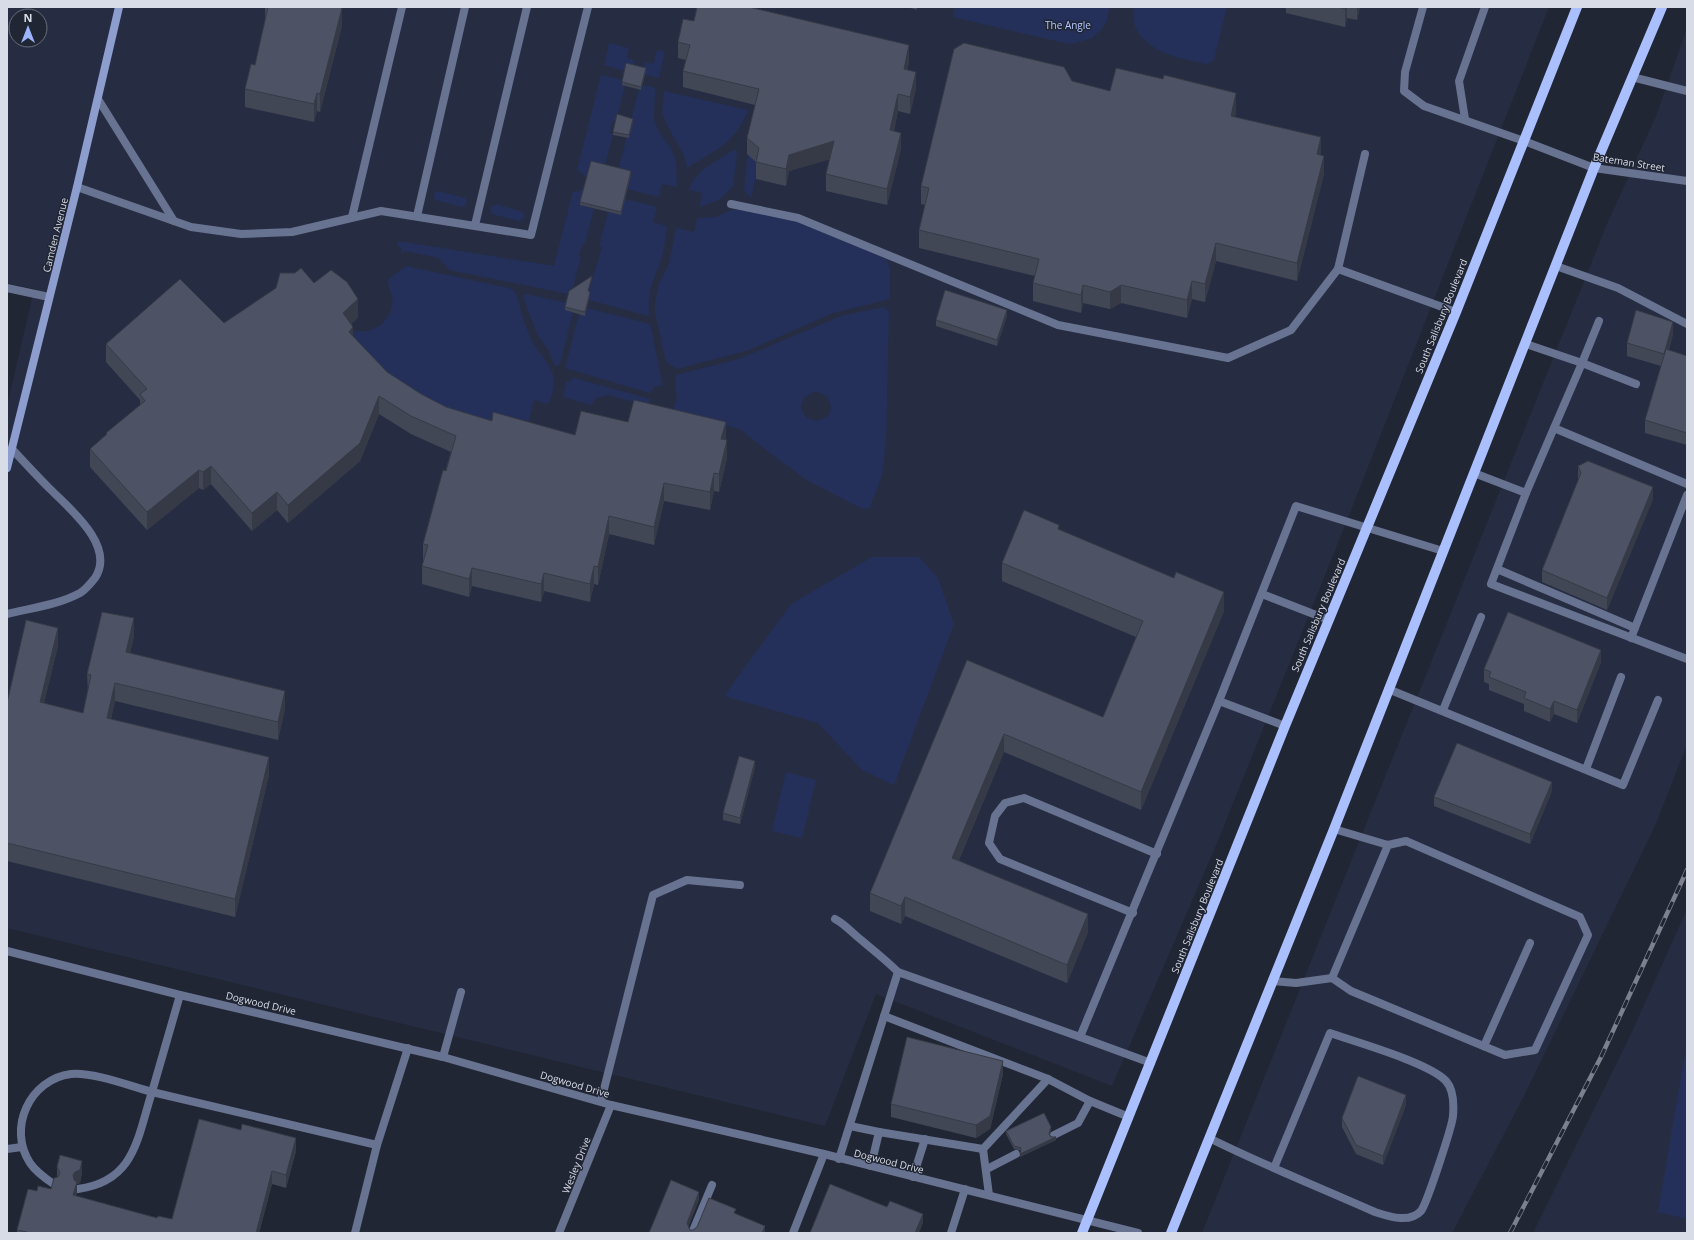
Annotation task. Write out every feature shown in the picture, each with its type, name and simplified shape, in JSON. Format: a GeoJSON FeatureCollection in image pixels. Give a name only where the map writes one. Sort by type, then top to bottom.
{"type":"FeatureCollection","features":[{"type":"Feature","properties":{"kind":"main road","name":"South Salisbury Boulevard"},"geometry":{"type":"LineString","coordinates":[[1082,1233],[1285,726],[1456,312],[1577,7]]}},
{"type":"Feature","properties":{"kind":"main road"},"geometry":{"type":"LineString","coordinates":[[1171,1233],[1334,829],[1594,168],[1662,7]]}},
{"type":"Feature","properties":{"kind":"street","name":"Camden Avenue"},"geometry":{"type":"LineString","coordinates":[[7,468],[77,187],[119,7]]}},
{"type":"Feature","properties":{"kind":"street"},"geometry":{"type":"LineString","coordinates":[[352,217],[402,7]]}},
{"type":"Feature","properties":{"kind":"street"},"geometry":{"type":"LineString","coordinates":[[417,216],[465,7]]}},
{"type":"Feature","properties":{"kind":"street"},"geometry":{"type":"LineString","coordinates":[[475,226],[527,7]]}},
{"type":"Feature","properties":{"kind":"street"},"geometry":{"type":"LineString","coordinates":[[77,187],[191,227],[241,234],[292,232],[381,211],[531,235],[588,7]]}},
{"type":"Feature","properties":{"kind":"street","name":"Bateman Street"},"geometry":{"type":"LineString","coordinates":[[1423,7],[1405,72],[1404,91],[1424,106],[1465,119],[1594,168],[1687,181]]}},
{"type":"Feature","properties":{"kind":"street"},"geometry":{"type":"LineString","coordinates":[[1465,119],[1459,81],[1485,7]]}},
{"type":"Feature","properties":{"kind":"street"},"geometry":{"type":"LineString","coordinates":[[1632,77],[1687,91]]}},
{"type":"Feature","properties":{"kind":"street"},"geometry":{"type":"LineString","coordinates":[[98,99],[174,221]]}},
{"type":"Feature","properties":{"kind":"street"},"geometry":{"type":"LineString","coordinates":[[731,204],[798,218],[1058,325],[1228,358],[1291,330],[1338,269],[1365,154]]}},
{"type":"Feature","properties":{"kind":"street"},"geometry":{"type":"LineString","coordinates":[[1556,266],[1618,288],[1687,324]]}},
{"type":"Feature","properties":{"kind":"street"},"geometry":{"type":"LineString","coordinates":[[1338,269],[1456,312]]}},
{"type":"Feature","properties":{"kind":"street"},"geometry":{"type":"LineString","coordinates":[[7,288],[50,297]]}},
{"type":"Feature","properties":{"kind":"street"},"geometry":{"type":"LineString","coordinates":[[1599,321],[1526,493],[1491,584],[1687,659]]}},
{"type":"Feature","properties":{"kind":"street"},"geometry":{"type":"LineString","coordinates":[[1526,344],[1582,363],[1636,384]]}},
{"type":"Feature","properties":{"kind":"street"},"geometry":{"type":"LineString","coordinates":[[1554,428],[1687,484]]}},
{"type":"Feature","properties":{"kind":"street"},"geometry":{"type":"LineString","coordinates":[[7,614],[53,603],[81,593],[93,581],[100,570],[99,553],[94,539],[78,516],[12,449]]}},
{"type":"Feature","properties":{"kind":"street"},"geometry":{"type":"LineString","coordinates":[[1474,473],[1526,493]]}},
{"type":"Feature","properties":{"kind":"street"},"geometry":{"type":"LineString","coordinates":[[1631,638],[1687,494]]}},
{"type":"Feature","properties":{"kind":"street"},"geometry":{"type":"LineString","coordinates":[[1080,1037],[1157,854],[1296,506],[1443,551]]}},
{"type":"Feature","properties":{"kind":"street"},"geometry":{"type":"LineString","coordinates":[[1497,569],[1635,628]]}},
{"type":"Feature","properties":{"kind":"street"},"geometry":{"type":"LineString","coordinates":[[1262,594],[1329,620]]}},
{"type":"Feature","properties":{"kind":"street"},"geometry":{"type":"LineString","coordinates":[[1443,710],[1481,617]]}},
{"type":"Feature","properties":{"kind":"street"},"geometry":{"type":"LineString","coordinates":[[1586,769],[1621,677]]}},
{"type":"Feature","properties":{"kind":"street"},"geometry":{"type":"LineString","coordinates":[[1388,689],[1443,710],[1623,785],[1658,700]]}},
{"type":"Feature","properties":{"kind":"street"},"geometry":{"type":"LineString","coordinates":[[1219,701],[1285,726]]}},
{"type":"Feature","properties":{"kind":"street"},"geometry":{"type":"LineString","coordinates":[[1133,913],[1000,859],[989,843],[995,816],[1006,802],[1024,798],[1157,854]]}},
{"type":"Feature","properties":{"kind":"street"},"geometry":{"type":"LineString","coordinates":[[1272,981],[1296,983],[1332,978],[1351,991],[1505,1055],[1535,1050],[1588,935],[1580,917],[1406,841],[1388,845],[1334,829]]}},
{"type":"Feature","properties":{"kind":"street"},"geometry":{"type":"LineString","coordinates":[[1332,978],[1388,845]]}},
{"type":"Feature","properties":{"kind":"street"},"geometry":{"type":"LineString","coordinates":[[601,1101],[654,896],[687,880],[740,885]]}},
{"type":"Feature","properties":{"kind":"street"},"geometry":{"type":"LineString","coordinates":[[835,919],[847,926],[898,972],[1151,1063]]}},
{"type":"Feature","properties":{"kind":"street"},"geometry":{"type":"LineString","coordinates":[[1484,1046],[1530,943]]}},
{"type":"Feature","properties":{"kind":"street","name":"Dogwood Drive"},"geometry":{"type":"LineString","coordinates":[[7,951],[408,1048],[611,1105],[824,1154],[1138,1233]]}},
{"type":"Feature","properties":{"kind":"street"},"geometry":{"type":"LineString","coordinates":[[839,1159],[898,972]]}},
{"type":"Feature","properties":{"kind":"street"},"geometry":{"type":"LineString","coordinates":[[443,1057],[461,992]]}},
{"type":"Feature","properties":{"kind":"street"},"geometry":{"type":"LineString","coordinates":[[78,1189],[93,1187],[110,1180],[123,1168],[132,1153],[152,1092],[180,994]]}},
{"type":"Feature","properties":{"kind":"street"},"geometry":{"type":"LineString","coordinates":[[884,1016],[1048,1079],[1090,1101],[1128,1117]]}},
{"type":"Feature","properties":{"kind":"street"},"geometry":{"type":"LineString","coordinates":[[1209,1138],[1274,1168],[1375,1212],[1392,1217],[1408,1218],[1420,1212],[1430,1193],[1453,1118],[1453,1096],[1446,1081],[1422,1065],[1330,1033],[1274,1168]]}},
{"type":"Feature","properties":{"kind":"street"},"geometry":{"type":"LineString","coordinates":[[355,1233],[377,1145],[408,1048]]}},
{"type":"Feature","properties":{"kind":"street"},"geometry":{"type":"LineString","coordinates":[[55,1185],[42,1176],[30,1163],[22,1147],[20,1131],[23,1115],[27,1105],[41,1087],[54,1078],[71,1074],[87,1074],[152,1092],[377,1145]]}},
{"type":"Feature","properties":{"kind":"street"},"geometry":{"type":"LineString","coordinates":[[983,1149],[1048,1079]]}},
{"type":"Feature","properties":{"kind":"street"},"geometry":{"type":"LineString","coordinates":[[1054,1135],[1078,1123],[1090,1101]]}},
{"type":"Feature","properties":{"kind":"street","name":"Wesley Drive"},"geometry":{"type":"LineString","coordinates":[[559,1233],[611,1105]]}},
{"type":"Feature","properties":{"kind":"street"},"geometry":{"type":"LineString","coordinates":[[850,1126],[983,1149]]}},
{"type":"Feature","properties":{"kind":"street"},"geometry":{"type":"LineString","coordinates":[[871,1166],[879,1132]]}},
{"type":"Feature","properties":{"kind":"street"},"geometry":{"type":"LineString","coordinates":[[913,1177],[925,1139]]}},
{"type":"Feature","properties":{"kind":"street"},"geometry":{"type":"LineString","coordinates":[[7,1149],[22,1147]]}},
{"type":"Feature","properties":{"kind":"street"},"geometry":{"type":"LineString","coordinates":[[983,1149],[987,1169],[989,1195]]}},
{"type":"Feature","properties":{"kind":"street"},"geometry":{"type":"LineString","coordinates":[[792,1233],[824,1154]]}},
{"type":"Feature","properties":{"kind":"street"},"geometry":{"type":"LineString","coordinates":[[987,1169],[1016,1154]]}},
{"type":"Feature","properties":{"kind":"street"},"geometry":{"type":"LineString","coordinates":[[692,1233],[712,1185]]}},
{"type":"Feature","properties":{"kind":"street"},"geometry":{"type":"LineString","coordinates":[[951,1233],[965,1189]]}},
{"type":"Feature","properties":{"kind":"shaded area"},"geometry":{"type":"Polygon","coordinates":[[[7,7],[1549,7],[1340,538],[1217,843],[1112,1086],[876,994],[825,1126],[7,928],[7,406],[34,289],[7,283],[7,7]]]}},
{"type":"Feature","properties":{"kind":"shaded area"},"geometry":{"type":"Polygon","coordinates":[[[1687,28],[1687,745],[1655,826],[1525,1094],[1452,1233],[1202,1233],[1607,224],[1657,114],[1687,28]]]}},
{"type":"Feature","properties":{"kind":"shaded area"},"geometry":{"type":"Polygon","coordinates":[[[1687,909],[1687,1233],[1533,1233],[1631,1034],[1687,909]]]}},
{"type":"Feature","properties":{"kind":"green space","name":"The Angle"},"geometry":{"type":"Polygon","coordinates":[[[955,7],[1110,7],[1107,20],[1101,30],[1092,38],[1069,44],[953,17],[955,7]]]}},
{"type":"Feature","properties":{"kind":"green space"},"geometry":{"type":"Polygon","coordinates":[[[1133,7],[1227,7],[1214,60],[1207,64],[1187,60],[1167,54],[1150,45],[1142,38],[1135,27],[1133,7]]]}},
{"type":"Feature","properties":{"kind":"green space"},"geometry":{"type":"Polygon","coordinates":[[[609,43],[629,48],[627,58],[635,61],[633,68],[625,71],[604,65],[609,43]]]}},
{"type":"Feature","properties":{"kind":"green space"},"geometry":{"type":"Polygon","coordinates":[[[657,50],[665,52],[659,78],[645,75],[646,71],[643,70],[645,62],[653,64],[657,50]]]}},
{"type":"Feature","properties":{"kind":"green space"},"geometry":{"type":"Polygon","coordinates":[[[601,75],[623,80],[622,85],[625,86],[616,121],[613,120],[610,133],[613,134],[604,168],[587,178],[582,173],[577,171],[601,75]]]}},
{"type":"Feature","properties":{"kind":"green space"},"geometry":{"type":"Polygon","coordinates":[[[642,85],[655,88],[654,120],[659,132],[671,148],[676,161],[677,187],[662,184],[659,197],[627,189],[631,175],[618,171],[639,89],[641,90],[642,85]]]}},
{"type":"Feature","properties":{"kind":"green space"},"geometry":{"type":"Polygon","coordinates":[[[664,91],[748,110],[743,122],[730,139],[715,151],[687,168],[683,153],[670,131],[662,113],[664,91]]]}},
{"type":"Feature","properties":{"kind":"green space"},"geometry":{"type":"Polygon","coordinates":[[[733,150],[737,152],[733,186],[719,200],[699,207],[702,193],[689,190],[692,182],[696,176],[707,167],[733,150]]]}},
{"type":"Feature","properties":{"kind":"green space"},"geometry":{"type":"Polygon","coordinates":[[[748,153],[759,162],[751,198],[744,190],[748,153]]]}},
{"type":"Feature","properties":{"kind":"green space"},"geometry":{"type":"Polygon","coordinates":[[[585,188],[580,205],[594,209],[585,243],[583,243],[579,256],[581,257],[572,292],[569,294],[449,270],[439,258],[405,251],[402,254],[401,248],[398,245],[398,241],[554,266],[573,191],[577,192],[585,188]]]}},
{"type":"Feature","properties":{"kind":"green space"},"geometry":{"type":"Polygon","coordinates":[[[438,191],[465,198],[467,202],[465,206],[462,207],[435,200],[434,194],[438,191]]]}},
{"type":"Feature","properties":{"kind":"green space"},"geometry":{"type":"Polygon","coordinates":[[[625,199],[657,207],[653,222],[667,226],[661,259],[651,288],[649,316],[589,300],[590,295],[588,294],[602,247],[599,246],[608,212],[620,215],[625,199]]]}},
{"type":"Feature","properties":{"kind":"green space"},"geometry":{"type":"Polygon","coordinates":[[[496,204],[523,212],[525,217],[519,221],[492,214],[490,208],[496,204]]]}},
{"type":"Feature","properties":{"kind":"green space"},"geometry":{"type":"Polygon","coordinates":[[[735,209],[778,216],[841,236],[887,260],[890,270],[890,299],[833,313],[749,350],[677,369],[666,362],[655,312],[655,302],[659,283],[669,264],[676,228],[694,232],[697,218],[714,217],[735,209]]]}},
{"type":"Feature","properties":{"kind":"green space"},"geometry":{"type":"Polygon","coordinates":[[[406,266],[512,289],[516,294],[532,341],[548,363],[554,384],[548,404],[534,400],[525,436],[421,409],[344,327],[352,330],[367,331],[381,325],[390,312],[392,304],[388,280],[406,266]]]}},
{"type":"Feature","properties":{"kind":"green space"},"geometry":{"type":"Polygon","coordinates":[[[526,294],[567,303],[565,310],[573,312],[560,364],[557,366],[554,364],[549,351],[537,334],[523,296],[526,294]]]}},
{"type":"Feature","properties":{"kind":"green space"},"geometry":{"type":"Polygon","coordinates":[[[884,307],[889,312],[886,443],[882,475],[870,508],[863,509],[808,481],[740,429],[673,412],[677,396],[675,386],[676,375],[739,359],[841,316],[884,307]],[[815,391],[804,398],[801,406],[802,411],[812,420],[816,421],[825,418],[829,415],[831,407],[827,396],[815,391]]]}},
{"type":"Feature","properties":{"kind":"green space"},"geometry":{"type":"Polygon","coordinates":[[[587,308],[650,324],[663,385],[655,386],[650,393],[565,368],[579,314],[585,315],[587,308]]]}},
{"type":"Feature","properties":{"kind":"green space"},"geometry":{"type":"Polygon","coordinates":[[[574,378],[650,399],[646,418],[634,402],[608,395],[596,398],[591,405],[563,397],[566,383],[574,378]]]}},
{"type":"Feature","properties":{"kind":"green space"},"geometry":{"type":"Polygon","coordinates":[[[872,557],[919,557],[938,578],[954,624],[894,785],[862,770],[818,723],[724,696],[791,604],[872,557]]]}},
{"type":"Feature","properties":{"kind":"green space"},"geometry":{"type":"Polygon","coordinates":[[[786,772],[816,780],[802,838],[772,831],[786,772]]]}},
{"type":"Feature","properties":{"kind":"green space"},"geometry":{"type":"Polygon","coordinates":[[[1687,1052],[1687,1219],[1658,1212],[1684,1059],[1687,1052]]]}},
{"type":"Feature","properties":{"kind":"building"},"geometry":{"type":"Polygon","coordinates":[[[268,7],[342,8],[320,94],[317,93],[314,104],[245,89],[251,64],[255,65],[268,7]]]}},
{"type":"Feature","properties":{"kind":"building"},"geometry":{"type":"Polygon","coordinates":[[[697,7],[749,7],[909,45],[904,69],[916,72],[910,97],[898,94],[890,130],[901,133],[887,189],[826,174],[834,141],[789,155],[786,169],[756,162],[759,148],[747,138],[759,89],[683,71],[690,45],[678,42],[683,19],[694,21],[697,7]]]}},
{"type":"Feature","properties":{"kind":"building"},"geometry":{"type":"Polygon","coordinates":[[[964,43],[1064,67],[1072,81],[1110,91],[1116,68],[1163,79],[1164,75],[1236,93],[1231,116],[1321,137],[1317,154],[1324,156],[1297,263],[1216,243],[1205,284],[1192,281],[1187,300],[1121,285],[1110,292],[1083,285],[1081,295],[1033,283],[1039,259],[919,230],[929,188],[921,186],[954,49],[964,43]]]}},
{"type":"Feature","properties":{"kind":"building"},"geometry":{"type":"Polygon","coordinates":[[[626,63],[646,68],[641,87],[622,82],[626,63]]]}},
{"type":"Feature","properties":{"kind":"building"},"geometry":{"type":"Polygon","coordinates":[[[617,114],[633,119],[629,135],[613,132],[617,114]]]}},
{"type":"Feature","properties":{"kind":"building"},"geometry":{"type":"Polygon","coordinates":[[[591,161],[631,171],[621,212],[580,202],[591,161]]]}},
{"type":"Feature","properties":{"kind":"building"},"geometry":{"type":"Polygon","coordinates":[[[301,268],[314,283],[331,270],[347,282],[358,299],[343,313],[353,327],[349,332],[387,372],[421,394],[446,407],[492,421],[493,412],[575,435],[581,411],[628,422],[634,400],[726,422],[721,439],[727,440],[719,474],[714,473],[710,492],[664,483],[654,527],[609,516],[598,567],[594,566],[590,584],[544,573],[541,584],[472,568],[469,579],[422,566],[428,545],[423,544],[443,470],[446,471],[456,436],[411,416],[379,396],[360,443],[288,505],[277,492],[252,513],[211,466],[203,472],[199,470],[147,512],[90,449],[107,434],[106,433],[145,401],[140,394],[147,389],[106,344],[180,279],[224,323],[276,288],[280,273],[295,273],[301,268]]]}},
{"type":"Feature","properties":{"kind":"building"},"geometry":{"type":"Polygon","coordinates":[[[592,276],[585,312],[565,307],[569,291],[592,276]]]}},
{"type":"Feature","properties":{"kind":"building"},"geometry":{"type":"Polygon","coordinates":[[[945,290],[1007,310],[997,340],[936,320],[945,290]]]}},
{"type":"Feature","properties":{"kind":"building"},"geometry":{"type":"Polygon","coordinates":[[[1636,310],[1673,322],[1664,354],[1627,343],[1636,310]]]}},
{"type":"Feature","properties":{"kind":"building"},"geometry":{"type":"Polygon","coordinates":[[[1666,349],[1687,356],[1687,433],[1645,420],[1666,349]]]}},
{"type":"Feature","properties":{"kind":"building"},"geometry":{"type":"Polygon","coordinates":[[[1588,461],[1653,487],[1607,598],[1542,570],[1581,473],[1578,466],[1588,461]]]}},
{"type":"Feature","properties":{"kind":"building"},"geometry":{"type":"Polygon","coordinates":[[[1024,510],[1059,525],[1058,529],[1174,578],[1176,572],[1224,592],[1141,792],[1004,734],[952,858],[1088,914],[1067,965],[905,897],[901,906],[870,893],[967,660],[1103,717],[1143,621],[1002,563],[1024,510]]]}},
{"type":"Feature","properties":{"kind":"building"},"geometry":{"type":"Polygon","coordinates":[[[102,612],[134,618],[126,652],[285,691],[278,722],[115,683],[107,718],[269,757],[235,899],[7,843],[7,703],[26,620],[58,628],[40,702],[83,713],[91,675],[87,674],[102,612]]]}},
{"type":"Feature","properties":{"kind":"building"},"geometry":{"type":"Polygon","coordinates":[[[1508,612],[1601,650],[1577,710],[1554,701],[1550,709],[1524,698],[1526,692],[1489,677],[1491,672],[1484,669],[1508,612]]]}},
{"type":"Feature","properties":{"kind":"building"},"geometry":{"type":"Polygon","coordinates":[[[1457,743],[1552,782],[1530,834],[1434,797],[1457,743]]]}},
{"type":"Feature","properties":{"kind":"building"},"geometry":{"type":"Polygon","coordinates":[[[739,756],[755,761],[740,818],[723,813],[739,756]]]}},
{"type":"Feature","properties":{"kind":"building"},"geometry":{"type":"Polygon","coordinates":[[[907,1037],[1003,1061],[990,1116],[976,1125],[891,1104],[907,1037]]]}},
{"type":"Feature","properties":{"kind":"building"},"geometry":{"type":"Polygon","coordinates":[[[1358,1076],[1406,1095],[1383,1156],[1356,1145],[1342,1118],[1358,1076]]]}},
{"type":"Feature","properties":{"kind":"building"},"geometry":{"type":"Polygon","coordinates":[[[1044,1113],[1051,1127],[1049,1134],[1051,1137],[1056,1137],[1020,1154],[1021,1148],[1014,1146],[1006,1131],[1044,1113]]]}},
{"type":"Feature","properties":{"kind":"building"},"geometry":{"type":"Polygon","coordinates":[[[199,1119],[241,1130],[242,1124],[296,1138],[286,1175],[272,1171],[256,1233],[27,1233],[17,1230],[28,1189],[37,1191],[38,1186],[51,1189],[54,1178],[58,1177],[60,1173],[57,1167],[60,1155],[82,1161],[80,1170],[75,1172],[73,1175],[74,1180],[77,1182],[73,1195],[157,1218],[158,1216],[172,1219],[199,1119]]]}},
{"type":"Feature","properties":{"kind":"building"},"geometry":{"type":"Polygon","coordinates":[[[671,1180],[699,1192],[687,1223],[690,1230],[697,1227],[709,1198],[736,1209],[734,1213],[765,1226],[762,1233],[649,1233],[671,1180]]]}},
{"type":"Feature","properties":{"kind":"building"},"geometry":{"type":"Polygon","coordinates":[[[830,1184],[887,1207],[890,1201],[923,1214],[915,1233],[810,1233],[830,1184]]]}},
{"type":"Feature","properties":{"kind":"railway"},"geometry":{"type":"LineString","coordinates":[[1510,1233],[1601,1057],[1687,870]]}}]}
